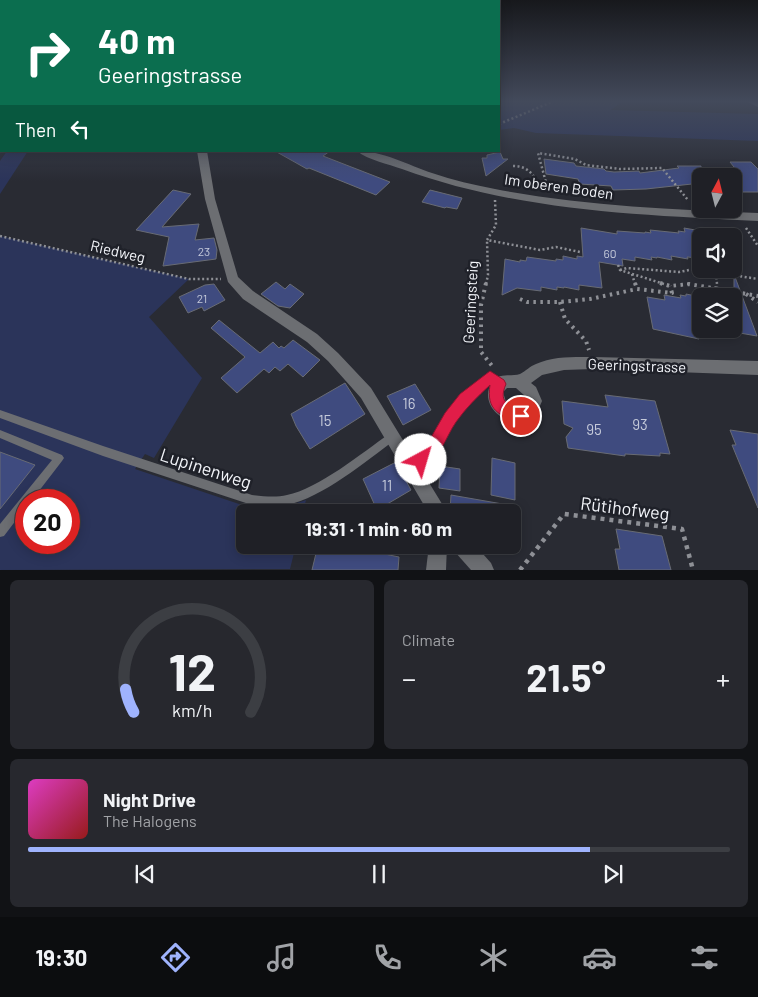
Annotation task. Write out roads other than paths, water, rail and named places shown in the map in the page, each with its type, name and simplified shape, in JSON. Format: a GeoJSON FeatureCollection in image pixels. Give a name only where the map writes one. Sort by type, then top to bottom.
{"type":"FeatureCollection","features":[{"type":"Feature","properties":{"kind":"street"},"geometry":{"type":"LineString","coordinates":[[202,152],[210,199],[232,278],[248,295],[294,325],[333,357],[366,393],[433,504]]}},
{"type":"Feature","properties":{"kind":"street","name":"Im oberen Boden"},"geometry":{"type":"LineString","coordinates":[[364,152],[454,183],[544,202],[629,211],[758,217]]}},
{"type":"Feature","properties":{"kind":"street","name":"Geeringstrasse"},"geometry":{"type":"LineString","coordinates":[[495,381],[509,380],[520,382],[539,369],[564,364],[593,363],[758,368]]}},
{"type":"Feature","properties":{"kind":"street"},"geometry":{"type":"LineString","coordinates":[[495,381],[496,397],[499,405],[505,411],[521,416],[533,408],[534,401],[532,394],[520,382]]}},
{"type":"Feature","properties":{"kind":"street"},"geometry":{"type":"LineString","coordinates":[[436,570],[437,554]]}},
{"type":"Feature","properties":{"kind":"street"},"geometry":{"type":"LineString","coordinates":[[470,554],[484,570]]}},
{"type":"Feature","properties":{"kind":"lane"},"geometry":{"type":"LineString","coordinates":[[412,470],[431,451],[450,418],[465,399],[495,381]]}},
{"type":"Feature","properties":{"kind":"lane","name":"Lupinenweg"},"geometry":{"type":"LineString","coordinates":[[0,414],[103,451],[252,500],[274,502],[292,499],[322,484],[392,437]]}},
{"type":"Feature","properties":{"kind":"lane"},"geometry":{"type":"LineString","coordinates":[[0,434],[59,458],[0,532]]}}]}
